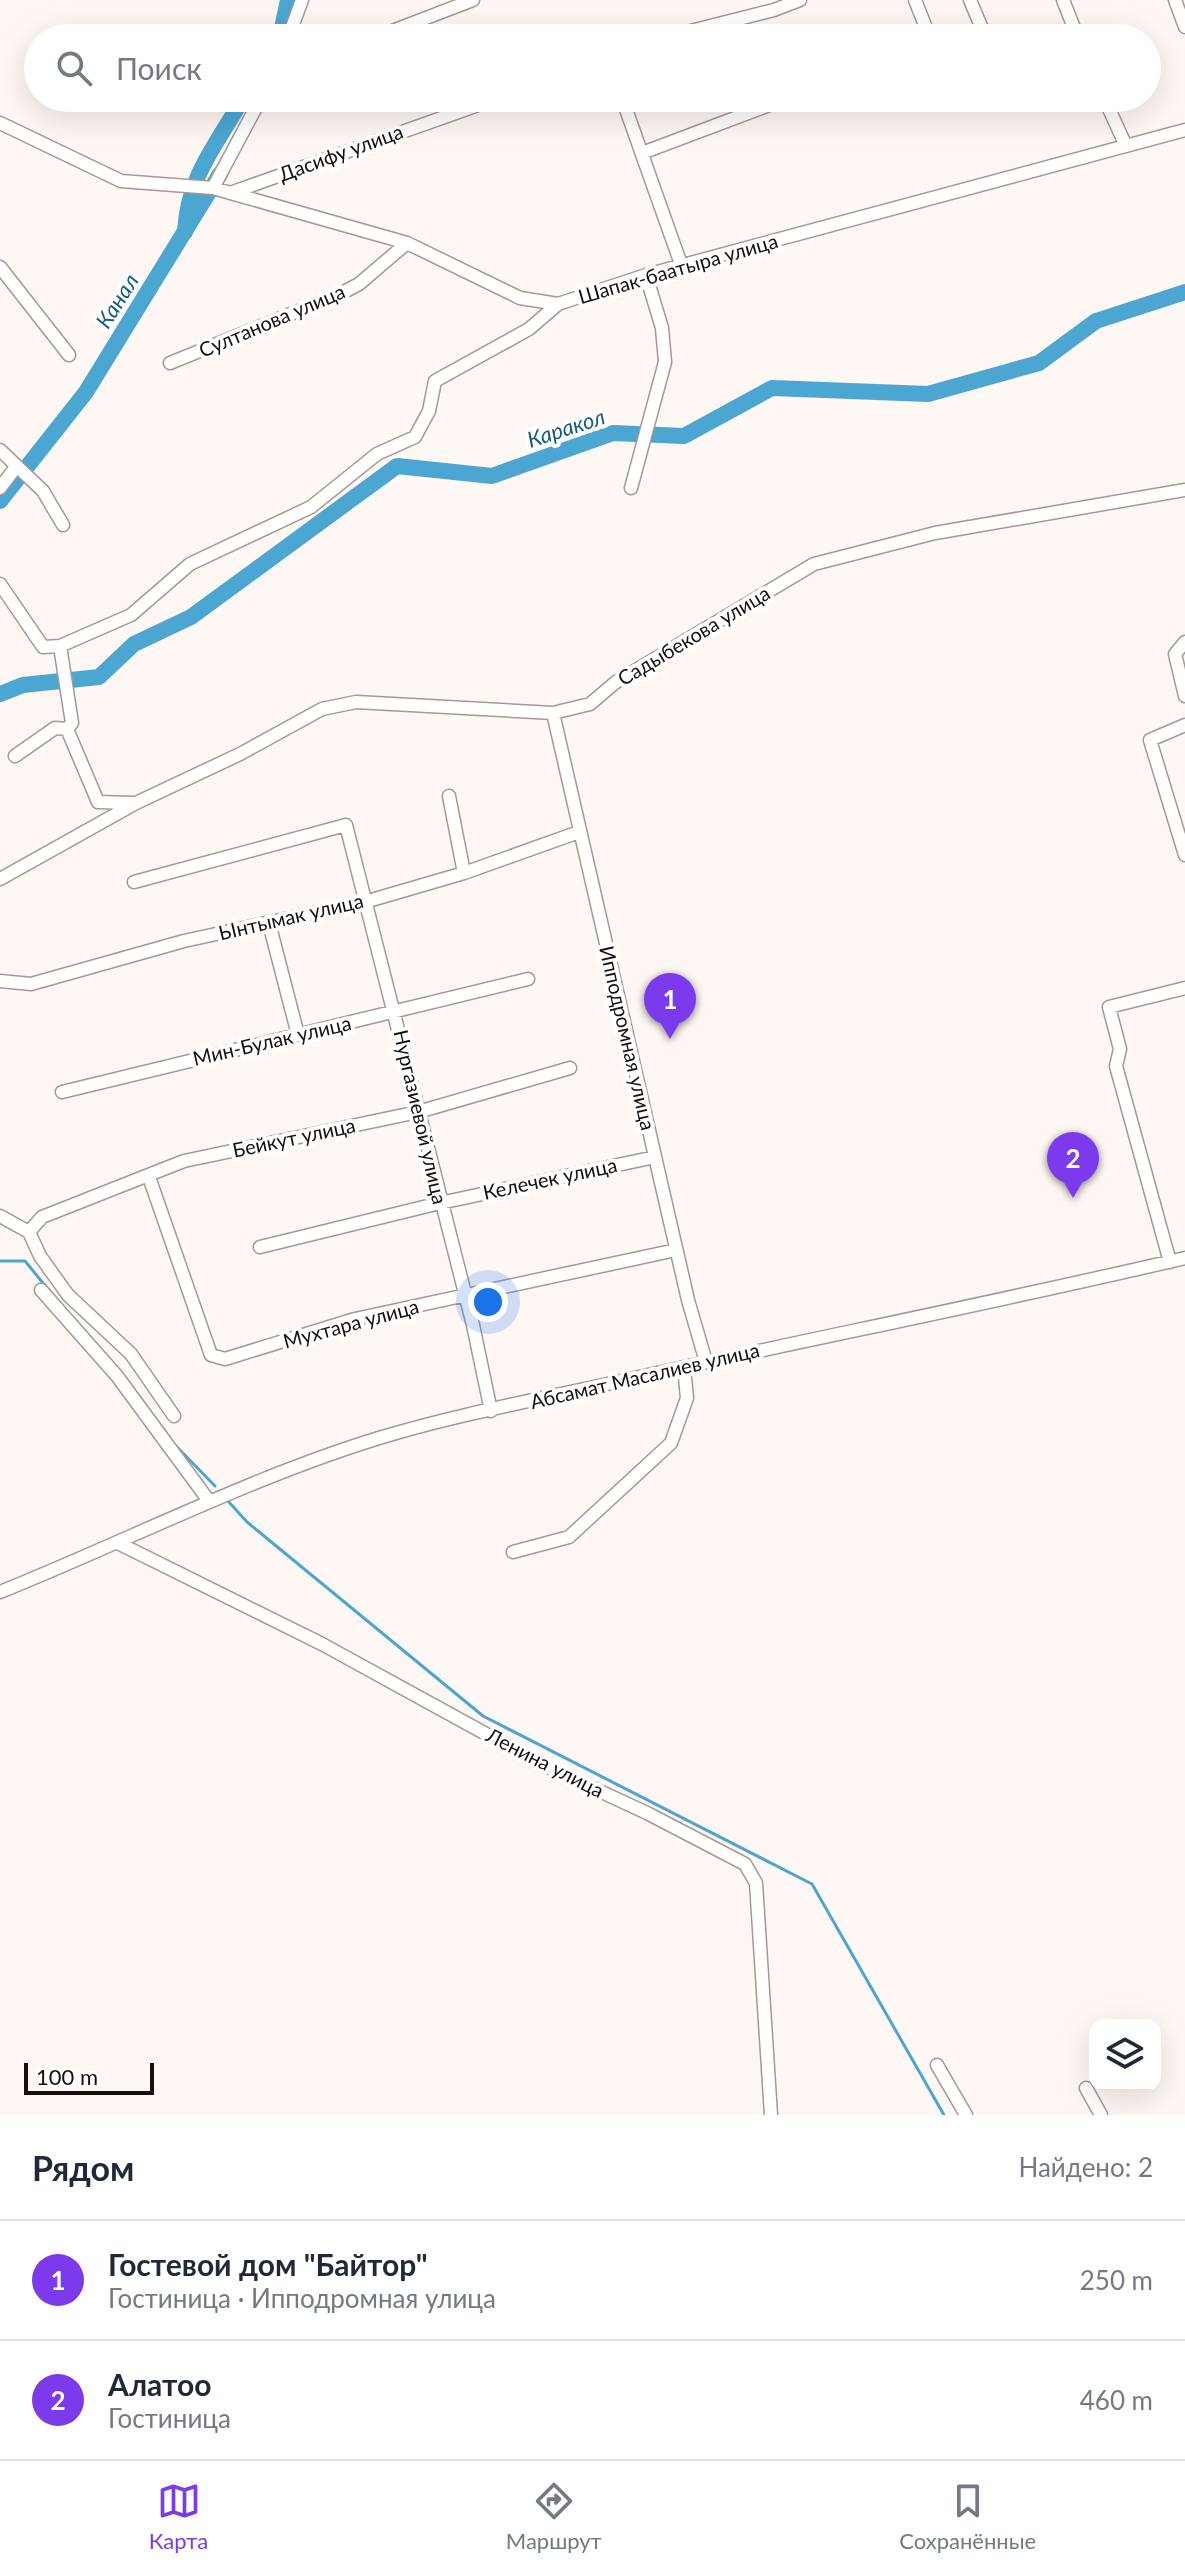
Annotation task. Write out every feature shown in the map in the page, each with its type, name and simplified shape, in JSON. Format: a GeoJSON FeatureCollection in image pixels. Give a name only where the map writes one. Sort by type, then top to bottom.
{"type":"FeatureCollection","features":[{"type":"Feature","properties":{"kind":"street"},"geometry":{"type":"LineString","coordinates":[[293,24],[302,0]]}},
{"type":"Feature","properties":{"kind":"street"},"geometry":{"type":"LineString","coordinates":[[410,24],[473,0]]}},
{"type":"Feature","properties":{"kind":"street"},"geometry":{"type":"LineString","coordinates":[[718,24],[800,0]]}},
{"type":"Feature","properties":{"kind":"street"},"geometry":{"type":"LineString","coordinates":[[915,0],[924,24]]}},
{"type":"Feature","properties":{"kind":"street"},"geometry":{"type":"LineString","coordinates":[[970,0],[980,24]]}},
{"type":"Feature","properties":{"kind":"street"},"geometry":{"type":"LineString","coordinates":[[1063,0],[1072,24]]}},
{"type":"Feature","properties":{"kind":"street"},"geometry":{"type":"LineString","coordinates":[[1175,0],[1185,27]]}},
{"type":"Feature","properties":{"kind":"street"},"geometry":{"type":"LineString","coordinates":[[213,188],[254,112]]}},
{"type":"Feature","properties":{"kind":"street","name":"Дасифу улица"},"geometry":{"type":"LineString","coordinates":[[230,193],[459,112]]}},
{"type":"Feature","properties":{"kind":"street"},"geometry":{"type":"LineString","coordinates":[[627,112],[682,267]]}},
{"type":"Feature","properties":{"kind":"street"},"geometry":{"type":"LineString","coordinates":[[642,153],[751,112]]}},
{"type":"Feature","properties":{"kind":"street"},"geometry":{"type":"LineString","coordinates":[[1110,112],[1126,146]]}},
{"type":"Feature","properties":{"kind":"street","name":"Шапак-баатыра улица"},"geometry":{"type":"LineString","coordinates":[[0,123],[121,181],[213,188],[407,243],[520,298],[558,304],[646,275],[1185,130]]}},
{"type":"Feature","properties":{"kind":"street","name":"Султанова улица"},"geometry":{"type":"LineString","coordinates":[[170,363],[340,294],[378,269],[407,243]]}},
{"type":"Feature","properties":{"kind":"street"},"geometry":{"type":"LineString","coordinates":[[0,267],[69,355]]}},
{"type":"Feature","properties":{"kind":"street"},"geometry":{"type":"LineString","coordinates":[[631,488],[665,362],[662,328],[646,275]]}},
{"type":"Feature","properties":{"kind":"street"},"geometry":{"type":"LineString","coordinates":[[0,584],[43,647],[60,646],[131,615],[190,564],[311,507],[377,454],[415,437],[429,411],[435,381],[529,329],[558,304]]}},
{"type":"Feature","properties":{"kind":"street"},"geometry":{"type":"LineString","coordinates":[[0,450],[43,491],[63,525]]}},
{"type":"Feature","properties":{"kind":"street"},"geometry":{"type":"LineString","coordinates":[[0,488],[16,468]]}},
{"type":"Feature","properties":{"kind":"street","name":"Садыбекова улица"},"geometry":{"type":"LineString","coordinates":[[0,879],[136,803],[240,754],[322,709],[356,702],[553,713],[590,704],[616,682],[814,564],[935,533],[1185,490]]}},
{"type":"Feature","properties":{"kind":"street"},"geometry":{"type":"LineString","coordinates":[[1185,642],[1175,654],[1185,696]]}},
{"type":"Feature","properties":{"kind":"street"},"geometry":{"type":"LineString","coordinates":[[60,646],[72,723],[67,729]]}},
{"type":"Feature","properties":{"kind":"street","name":"Ипподромная улица"},"geometry":{"type":"LineString","coordinates":[[553,713],[676,1250],[706,1362]]}},
{"type":"Feature","properties":{"kind":"street"},"geometry":{"type":"LineString","coordinates":[[1185,725],[1155,736],[1150,743],[1185,855]]}},
{"type":"Feature","properties":{"kind":"street"},"geometry":{"type":"LineString","coordinates":[[15,756],[55,728],[67,729]]}},
{"type":"Feature","properties":{"kind":"street"},"geometry":{"type":"LineString","coordinates":[[67,729],[98,802],[96,825]]}},
{"type":"Feature","properties":{"kind":"street"},"geometry":{"type":"LineString","coordinates":[[449,796],[464,873]]}},
{"type":"Feature","properties":{"kind":"street"},"geometry":{"type":"LineString","coordinates":[[98,802],[136,803]]}},
{"type":"Feature","properties":{"kind":"street","name":"Нургазиевой улица"},"geometry":{"type":"LineString","coordinates":[[134,882],[346,825],[368,901],[491,1411]]}},
{"type":"Feature","properties":{"kind":"street","name":"Ынтымак улица"},"geometry":{"type":"LineString","coordinates":[[0,981],[31,984],[184,941],[368,901],[464,873],[579,832]]}},
{"type":"Feature","properties":{"kind":"street"},"geometry":{"type":"LineString","coordinates":[[269,923],[298,1035]]}},
{"type":"Feature","properties":{"kind":"street","name":"Мин-Булак улица"},"geometry":{"type":"LineString","coordinates":[[62,1092],[528,979]]}},
{"type":"Feature","properties":{"kind":"street"},"geometry":{"type":"LineString","coordinates":[[1170,1262],[1116,1066],[1120,1049],[1109,1007],[1185,988]]}},
{"type":"Feature","properties":{"kind":"street","name":"Бейкут улица"},"geometry":{"type":"LineString","coordinates":[[29,1232],[42,1217],[184,1161],[418,1112],[570,1068]]}},
{"type":"Feature","properties":{"kind":"street","name":"Келечек улица"},"geometry":{"type":"LineString","coordinates":[[260,1247],[440,1203],[655,1157]]}},
{"type":"Feature","properties":{"kind":"street","name":"Мухтара улица"},"geometry":{"type":"LineString","coordinates":[[149,1177],[211,1355],[225,1359],[355,1319],[676,1250]]}},
{"type":"Feature","properties":{"kind":"street"},"geometry":{"type":"LineString","coordinates":[[0,1216],[29,1232],[40,1256],[68,1295],[131,1354],[174,1416]]}},
{"type":"Feature","properties":{"kind":"street","name":"Абсамат Масалиев улица"},"geometry":{"type":"LineString","coordinates":[[0,1592],[120,1544],[209,1501],[368,1442],[706,1362],[1185,1258]]}},
{"type":"Feature","properties":{"kind":"street"},"geometry":{"type":"LineString","coordinates":[[41,1290],[117,1376],[209,1501]]}},
{"type":"Feature","properties":{"kind":"street"},"geometry":{"type":"LineString","coordinates":[[513,1552],[569,1537],[671,1443],[687,1398],[684,1367]]}},
{"type":"Feature","properties":{"kind":"street","name":"Ленина улица"},"geometry":{"type":"LineString","coordinates":[[120,1544],[322,1644],[539,1763],[647,1813],[745,1864],[756,1883],[771,2115]]}},
{"type":"Feature","properties":{"kind":"street"},"geometry":{"type":"LineString","coordinates":[[937,2065],[966,2115]]}},
{"type":"Feature","properties":{"kind":"street"},"geometry":{"type":"LineString","coordinates":[[1086,2088],[1101,2115]]}},
{"type":"Feature","properties":{"kind":"waterway","name":"Канал"},"geometry":{"type":"LineString","coordinates":[[283,24],[288,0]]}},
{"type":"Feature","properties":{"kind":"waterway","name":"Канал"},"geometry":{"type":"LineString","coordinates":[[185,232],[187,212],[198,177],[235,112]]}},
{"type":"Feature","properties":{"kind":"waterway","name":"Канал"},"geometry":{"type":"LineString","coordinates":[[0,501],[86,392],[220,174]]}},
{"type":"Feature","properties":{"kind":"waterway","name":"Каракол"},"geometry":{"type":"LineString","coordinates":[[0,694],[23,685],[99,677],[134,644],[191,617],[397,466],[492,476],[613,433],[684,436],[772,388],[928,394],[1039,363],[1096,321],[1185,292]]}},
{"type":"Feature","properties":{"kind":"waterway"},"geometry":{"type":"LineString","coordinates":[[0,1261],[25,1261],[52,1294]]}},
{"type":"Feature","properties":{"kind":"waterway"},"geometry":{"type":"LineString","coordinates":[[176,1446],[215,1486]]}},
{"type":"Feature","properties":{"kind":"waterway"},"geometry":{"type":"LineString","coordinates":[[228,1501],[247,1522],[483,1716],[812,1884],[944,2115]]}},
{"type":"Feature","properties":{"kind":"place","name":"Гостевой дом \"Байтор\""},"geometry":{"type":"Point","coordinates":[670,1039]}},
{"type":"Feature","properties":{"kind":"place","name":"Алатоо"},"geometry":{"type":"Point","coordinates":[1073,1198]}}]}
